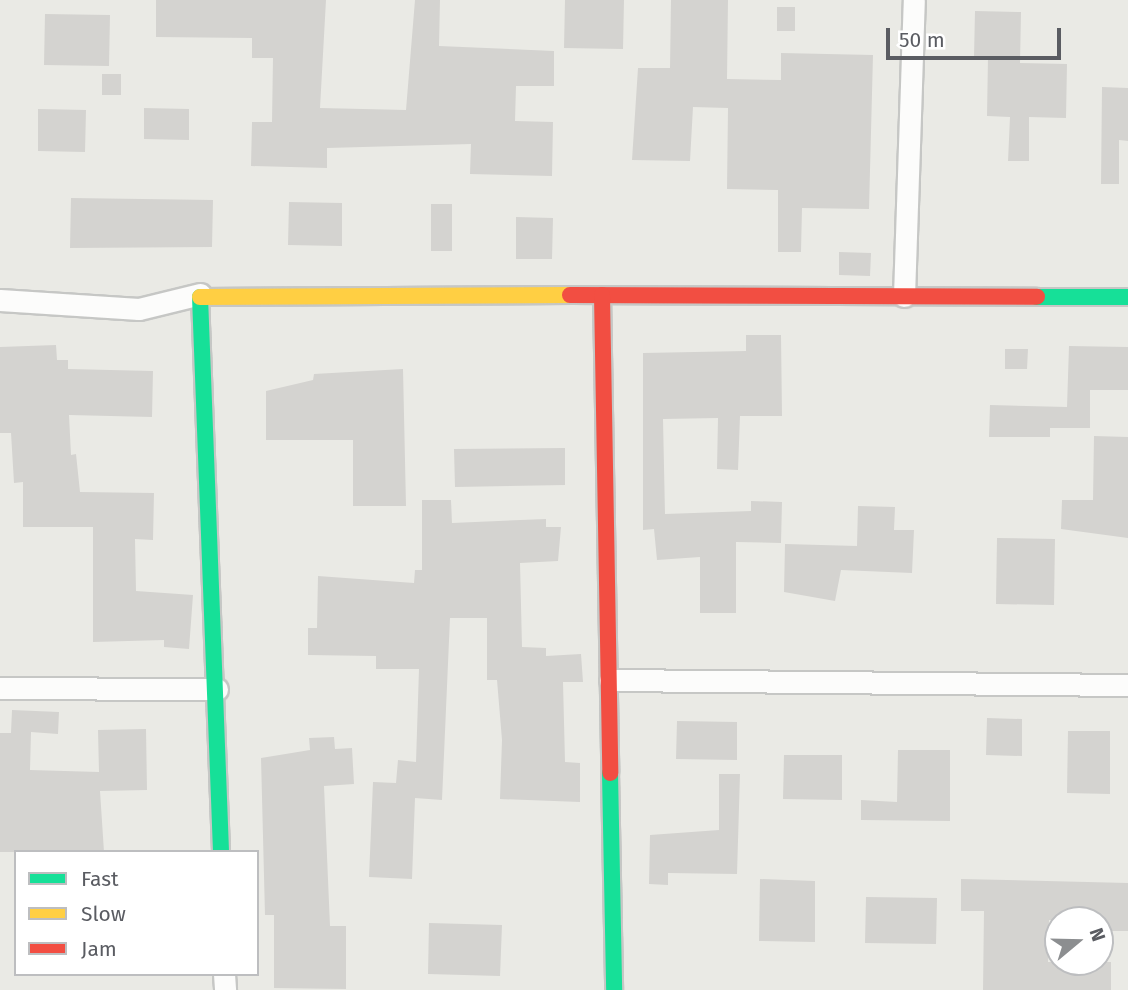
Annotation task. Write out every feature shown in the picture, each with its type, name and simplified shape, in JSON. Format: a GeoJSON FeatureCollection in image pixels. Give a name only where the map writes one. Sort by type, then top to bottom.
{"type":"FeatureCollection","features":[{"type":"Feature","properties":{"kind":"street"},"geometry":{"type":"LineString","coordinates":[[904,296],[914,0]]}},
{"type":"Feature","properties":{"kind":"street"},"geometry":{"type":"LineString","coordinates":[[0,300],[139,309],[200,294],[1128,298]]}},
{"type":"Feature","properties":{"kind":"street"},"geometry":{"type":"LineString","coordinates":[[200,294],[217,689],[221,850]]}},
{"type":"Feature","properties":{"kind":"street"},"geometry":{"type":"LineString","coordinates":[[602,295],[614,990]]}},
{"type":"Feature","properties":{"kind":"street"},"geometry":{"type":"LineString","coordinates":[[610,680],[1128,685]]}},
{"type":"Feature","properties":{"kind":"street"},"geometry":{"type":"LineString","coordinates":[[0,688],[217,689]]}},
{"type":"Feature","properties":{"kind":"building"},"geometry":{"type":"Polygon","coordinates":[[[156,0],[326,0],[320,108],[406,110],[415,0],[440,0],[439,46],[554,51],[554,86],[516,86],[515,121],[553,122],[552,176],[470,174],[471,144],[327,148],[327,168],[251,166],[252,122],[272,122],[273,58],[252,58],[252,38],[156,37],[156,0]]]}},
{"type":"Feature","properties":{"kind":"building"},"geometry":{"type":"Polygon","coordinates":[[[565,0],[624,0],[623,49],[564,48],[565,0]]]}},
{"type":"Feature","properties":{"kind":"building"},"geometry":{"type":"Polygon","coordinates":[[[671,0],[728,0],[727,79],[781,80],[781,53],[873,55],[869,209],[802,208],[801,252],[778,252],[778,190],[727,189],[728,108],[693,107],[690,161],[632,160],[638,68],[670,68],[671,0]]]}},
{"type":"Feature","properties":{"kind":"building"},"geometry":{"type":"Polygon","coordinates":[[[777,7],[795,7],[795,31],[777,31],[777,7]]]}},
{"type":"Feature","properties":{"kind":"building"},"geometry":{"type":"Polygon","coordinates":[[[975,11],[1021,12],[1020,63],[1067,64],[1066,118],[1029,117],[1029,161],[1008,161],[1010,117],[987,116],[988,57],[974,57],[975,11]]]}},
{"type":"Feature","properties":{"kind":"building"},"geometry":{"type":"Polygon","coordinates":[[[45,14],[110,15],[109,66],[44,65],[45,14]]]}},
{"type":"Feature","properties":{"kind":"building"},"geometry":{"type":"Polygon","coordinates":[[[102,74],[121,74],[121,95],[102,95],[102,74]]]}},
{"type":"Feature","properties":{"kind":"building"},"geometry":{"type":"Polygon","coordinates":[[[1102,87],[1128,88],[1128,141],[1119,140],[1119,184],[1101,184],[1102,87]]]}},
{"type":"Feature","properties":{"kind":"building"},"geometry":{"type":"Polygon","coordinates":[[[144,108],[189,109],[189,140],[144,139],[144,108]]]}},
{"type":"Feature","properties":{"kind":"building"},"geometry":{"type":"Polygon","coordinates":[[[38,109],[86,110],[85,152],[38,151],[38,109]]]}},
{"type":"Feature","properties":{"kind":"building"},"geometry":{"type":"Polygon","coordinates":[[[71,198],[213,200],[212,247],[70,248],[71,198]]]}},
{"type":"Feature","properties":{"kind":"building"},"geometry":{"type":"Polygon","coordinates":[[[289,202],[342,203],[342,246],[288,245],[289,202]]]}},
{"type":"Feature","properties":{"kind":"building"},"geometry":{"type":"Polygon","coordinates":[[[431,204],[452,204],[452,251],[431,251],[431,204]]]}},
{"type":"Feature","properties":{"kind":"building"},"geometry":{"type":"Polygon","coordinates":[[[516,217],[553,218],[552,259],[516,259],[516,217]]]}},
{"type":"Feature","properties":{"kind":"building"},"geometry":{"type":"Polygon","coordinates":[[[839,252],[871,253],[870,276],[839,275],[839,252]]]}},
{"type":"Feature","properties":{"kind":"building"},"geometry":{"type":"Polygon","coordinates":[[[746,335],[781,335],[782,416],[740,416],[738,470],[717,469],[718,418],[663,419],[665,514],[751,511],[751,501],[782,502],[781,543],[736,542],[736,613],[700,613],[700,557],[657,560],[654,529],[643,530],[643,353],[746,351],[746,335]]]}},
{"type":"Feature","properties":{"kind":"building"},"geometry":{"type":"Polygon","coordinates":[[[56,345],[57,360],[68,360],[68,369],[153,371],[152,417],[69,415],[71,455],[76,454],[80,492],[154,493],[153,540],[135,539],[136,591],[193,595],[189,649],[164,647],[164,640],[93,642],[93,527],[23,527],[23,482],[14,483],[11,433],[0,433],[0,347],[56,345]]]}},
{"type":"Feature","properties":{"kind":"building"},"geometry":{"type":"Polygon","coordinates":[[[1069,346],[1128,347],[1128,390],[1090,390],[1090,428],[1050,428],[1050,437],[989,437],[990,405],[1067,407],[1069,346]]]}},
{"type":"Feature","properties":{"kind":"building"},"geometry":{"type":"Polygon","coordinates":[[[1005,349],[1028,349],[1027,369],[1005,369],[1005,349]]]}},
{"type":"Feature","properties":{"kind":"building"},"geometry":{"type":"Polygon","coordinates":[[[403,369],[406,506],[353,506],[353,440],[266,440],[266,391],[313,380],[314,374],[403,369]]]}},
{"type":"Feature","properties":{"kind":"building"},"geometry":{"type":"Polygon","coordinates":[[[1094,436],[1128,437],[1128,538],[1061,529],[1062,500],[1093,500],[1094,436]]]}},
{"type":"Feature","properties":{"kind":"building"},"geometry":{"type":"Polygon","coordinates":[[[565,448],[565,485],[455,487],[454,449],[565,448]]]}},
{"type":"Feature","properties":{"kind":"building"},"geometry":{"type":"Polygon","coordinates":[[[422,500],[451,500],[452,523],[546,519],[546,527],[561,527],[558,561],[520,563],[522,647],[546,648],[546,656],[581,654],[583,682],[563,682],[565,762],[580,763],[580,802],[500,799],[502,740],[497,680],[487,680],[487,618],[450,618],[442,800],[415,798],[412,879],[369,877],[373,782],[396,783],[398,760],[416,762],[419,669],[376,669],[376,656],[308,655],[308,628],[317,628],[318,576],[414,583],[415,570],[422,570],[422,500]]]}},
{"type":"Feature","properties":{"kind":"building"},"geometry":{"type":"Polygon","coordinates":[[[858,506],[895,507],[894,530],[914,530],[912,573],[841,570],[835,601],[784,592],[785,544],[857,546],[858,506]]]}},
{"type":"Feature","properties":{"kind":"building"},"geometry":{"type":"Polygon","coordinates":[[[997,538],[1055,539],[1054,605],[996,604],[997,538]]]}},
{"type":"Feature","properties":{"kind":"building"},"geometry":{"type":"Polygon","coordinates":[[[12,710],[59,712],[58,734],[31,732],[30,770],[99,772],[98,730],[146,729],[147,790],[100,791],[104,850],[0,852],[0,733],[11,733],[12,710]]]}},
{"type":"Feature","properties":{"kind":"building"},"geometry":{"type":"Polygon","coordinates":[[[987,718],[1022,719],[1022,756],[986,755],[987,718]]]}},
{"type":"Feature","properties":{"kind":"building"},"geometry":{"type":"Polygon","coordinates":[[[677,721],[737,722],[737,760],[676,759],[677,721]]]}},
{"type":"Feature","properties":{"kind":"building"},"geometry":{"type":"Polygon","coordinates":[[[1068,731],[1110,731],[1110,794],[1067,793],[1068,731]]]}},
{"type":"Feature","properties":{"kind":"building"},"geometry":{"type":"Polygon","coordinates":[[[334,737],[335,749],[352,748],[354,784],[324,786],[330,926],[346,926],[346,989],[274,988],[274,915],[265,915],[261,758],[310,750],[309,738],[334,737]]]}},
{"type":"Feature","properties":{"kind":"building"},"geometry":{"type":"Polygon","coordinates":[[[898,750],[950,750],[950,821],[861,820],[861,800],[897,802],[898,750]]]}},
{"type":"Feature","properties":{"kind":"building"},"geometry":{"type":"Polygon","coordinates":[[[784,755],[842,755],[842,800],[783,799],[784,755]]]}},
{"type":"Feature","properties":{"kind":"building"},"geometry":{"type":"Polygon","coordinates":[[[719,774],[740,774],[737,874],[668,873],[668,885],[649,884],[650,835],[719,830],[719,774]]]}},
{"type":"Feature","properties":{"kind":"building"},"geometry":{"type":"Polygon","coordinates":[[[760,879],[815,881],[815,942],[759,941],[760,879]]]}},
{"type":"Feature","properties":{"kind":"building"},"geometry":{"type":"Polygon","coordinates":[[[961,879],[1128,883],[1128,931],[1114,931],[1114,906],[1044,906],[1044,976],[1111,976],[1111,990],[983,990],[984,911],[961,911],[961,879]]]}},
{"type":"Feature","properties":{"kind":"building"},"geometry":{"type":"Polygon","coordinates":[[[866,897],[937,898],[936,944],[865,943],[866,897]]]}},
{"type":"Feature","properties":{"kind":"building"},"geometry":{"type":"Polygon","coordinates":[[[429,923],[502,925],[500,976],[428,974],[429,923]]]}},
{"type":"Feature","properties":{"kind":"traffic: fast"},"geometry":{"type":"LineString","coordinates":[[200,297],[221,850]]}},
{"type":"Feature","properties":{"kind":"traffic: fast"},"geometry":{"type":"LineString","coordinates":[[1037,297],[1128,297]]}},
{"type":"Feature","properties":{"kind":"traffic: fast"},"geometry":{"type":"LineString","coordinates":[[610,773],[614,990]]}},
{"type":"Feature","properties":{"kind":"traffic: slow"},"geometry":{"type":"LineString","coordinates":[[200,297],[570,295]]}},
{"type":"Feature","properties":{"kind":"traffic: jam"},"geometry":{"type":"LineString","coordinates":[[570,295],[1037,297]]}},
{"type":"Feature","properties":{"kind":"traffic: jam"},"geometry":{"type":"LineString","coordinates":[[602,295],[610,773]]}}]}
